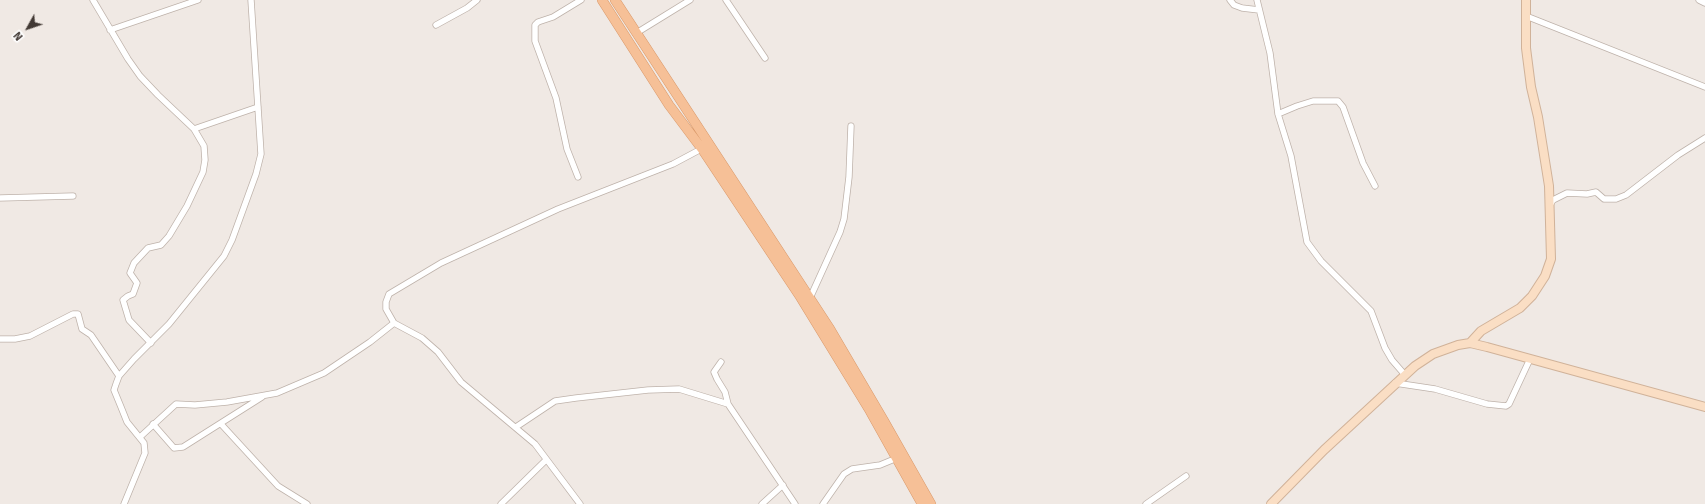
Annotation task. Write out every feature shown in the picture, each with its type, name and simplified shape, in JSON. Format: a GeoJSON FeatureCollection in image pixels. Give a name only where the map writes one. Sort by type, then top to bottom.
{"type":"FeatureCollection","features":[{"type":"Feature","properties":{"kind":"main road"},"geometry":{"type":"LineString","coordinates":[[602,0],[669,105],[705,147],[810,298],[850,361],[931,504]]}},
{"type":"Feature","properties":{"kind":"main road"},"geometry":{"type":"LineString","coordinates":[[616,0],[638,32],[705,147],[803,301],[897,458],[922,504]]}},
{"type":"Feature","properties":{"kind":"street"},"geometry":{"type":"LineString","coordinates":[[93,0],[110,30],[140,76],[158,95],[194,128],[204,146],[205,160],[203,172],[169,236],[161,245],[148,248],[134,263],[130,273],[138,283],[133,294],[123,300],[129,320],[151,344]]}},
{"type":"Feature","properties":{"kind":"street"},"geometry":{"type":"LineString","coordinates":[[110,30],[198,0]]}},
{"type":"Feature","properties":{"kind":"street"},"geometry":{"type":"LineString","coordinates":[[124,504],[145,453],[144,444],[127,422],[114,390],[119,376],[182,310],[224,256],[232,240],[254,180],[261,154],[251,0]]}},
{"type":"Feature","properties":{"kind":"street"},"geometry":{"type":"LineString","coordinates":[[436,25],[471,2],[477,0]]}},
{"type":"Feature","properties":{"kind":"street"},"geometry":{"type":"LineString","coordinates":[[578,177],[567,148],[556,98],[535,41],[535,25],[538,22],[552,17],[581,0]]}},
{"type":"Feature","properties":{"kind":"street"},"geometry":{"type":"LineString","coordinates":[[638,32],[690,0]]}},
{"type":"Feature","properties":{"kind":"street"},"geometry":{"type":"LineString","coordinates":[[726,0],[764,58]]}},
{"type":"Feature","properties":{"kind":"street"},"geometry":{"type":"LineString","coordinates":[[1230,0],[1242,8],[1259,10]]}},
{"type":"Feature","properties":{"kind":"street"},"geometry":{"type":"LineString","coordinates":[[1257,0],[1270,53],[1278,114],[1291,156],[1307,242],[1333,274],[1371,311],[1385,348],[1392,360],[1405,375]]}},
{"type":"Feature","properties":{"kind":"street"},"geometry":{"type":"LineString","coordinates":[[1470,343],[1481,331],[1520,308],[1532,296],[1545,276],[1551,259],[1548,178],[1538,117],[1531,87],[1526,48],[1526,0]]}},
{"type":"Feature","properties":{"kind":"street"},"geometry":{"type":"LineString","coordinates":[[1699,0],[1705,3]]}},
{"type":"Feature","properties":{"kind":"street"},"geometry":{"type":"LineString","coordinates":[[1526,16],[1705,87]]}},
{"type":"Feature","properties":{"kind":"street"},"geometry":{"type":"LineString","coordinates":[[1278,114],[1313,101],[1338,101],[1343,107],[1362,163],[1374,186]]}},
{"type":"Feature","properties":{"kind":"street"},"geometry":{"type":"LineString","coordinates":[[194,128],[258,107]]}},
{"type":"Feature","properties":{"kind":"street"},"geometry":{"type":"LineString","coordinates":[[810,298],[840,232],[844,219],[849,177],[851,126]]}},
{"type":"Feature","properties":{"kind":"street"},"geometry":{"type":"LineString","coordinates":[[1549,207],[1553,200],[1567,193],[1587,194],[1596,192],[1604,199],[1616,199],[1626,195],[1665,164],[1705,138]]}},
{"type":"Feature","properties":{"kind":"street"},"geometry":{"type":"LineString","coordinates":[[580,504],[535,444],[516,426],[481,400],[461,382],[438,352],[422,338],[394,323],[386,309],[386,302],[389,294],[440,263],[558,210],[673,164],[705,147]]}},
{"type":"Feature","properties":{"kind":"street"},"geometry":{"type":"LineString","coordinates":[[0,198],[73,196]]}},
{"type":"Feature","properties":{"kind":"street"},"geometry":{"type":"LineString","coordinates":[[0,338],[16,339],[30,336],[73,314],[78,314],[82,329],[91,335],[119,376]]}},
{"type":"Feature","properties":{"kind":"street"},"geometry":{"type":"LineString","coordinates":[[140,437],[176,404],[195,405],[264,396],[277,393],[324,373],[370,342],[394,323]]}},
{"type":"Feature","properties":{"kind":"street"},"geometry":{"type":"LineString","coordinates":[[1481,331],[1487,347]]}},
{"type":"Feature","properties":{"kind":"street"},"geometry":{"type":"LineString","coordinates":[[1271,504],[1324,450],[1395,383],[1433,354],[1458,345],[1470,343],[1487,347],[1705,407]]}},
{"type":"Feature","properties":{"kind":"street"},"geometry":{"type":"LineString","coordinates":[[1395,383],[1435,389],[1487,404],[1506,406],[1509,404],[1530,359]]}},
{"type":"Feature","properties":{"kind":"street"},"geometry":{"type":"LineString","coordinates":[[721,362],[714,372],[725,392],[728,404],[795,504]]}},
{"type":"Feature","properties":{"kind":"street"},"geometry":{"type":"LineString","coordinates":[[516,426],[555,401],[648,390],[679,389],[728,404]]}},
{"type":"Feature","properties":{"kind":"street"},"geometry":{"type":"LineString","coordinates":[[153,424],[174,448],[190,443],[264,396]]}},
{"type":"Feature","properties":{"kind":"street"},"geometry":{"type":"LineString","coordinates":[[221,424],[278,486],[307,504]]}},
{"type":"Feature","properties":{"kind":"street"},"geometry":{"type":"LineString","coordinates":[[823,504],[844,474],[852,468],[880,465],[897,458]]}},
{"type":"Feature","properties":{"kind":"street"},"geometry":{"type":"LineString","coordinates":[[501,504],[546,460]]}},
{"type":"Feature","properties":{"kind":"street"},"geometry":{"type":"LineString","coordinates":[[1146,504],[1186,476]]}},
{"type":"Feature","properties":{"kind":"street"},"geometry":{"type":"LineString","coordinates":[[762,504],[783,484]]}}]}
